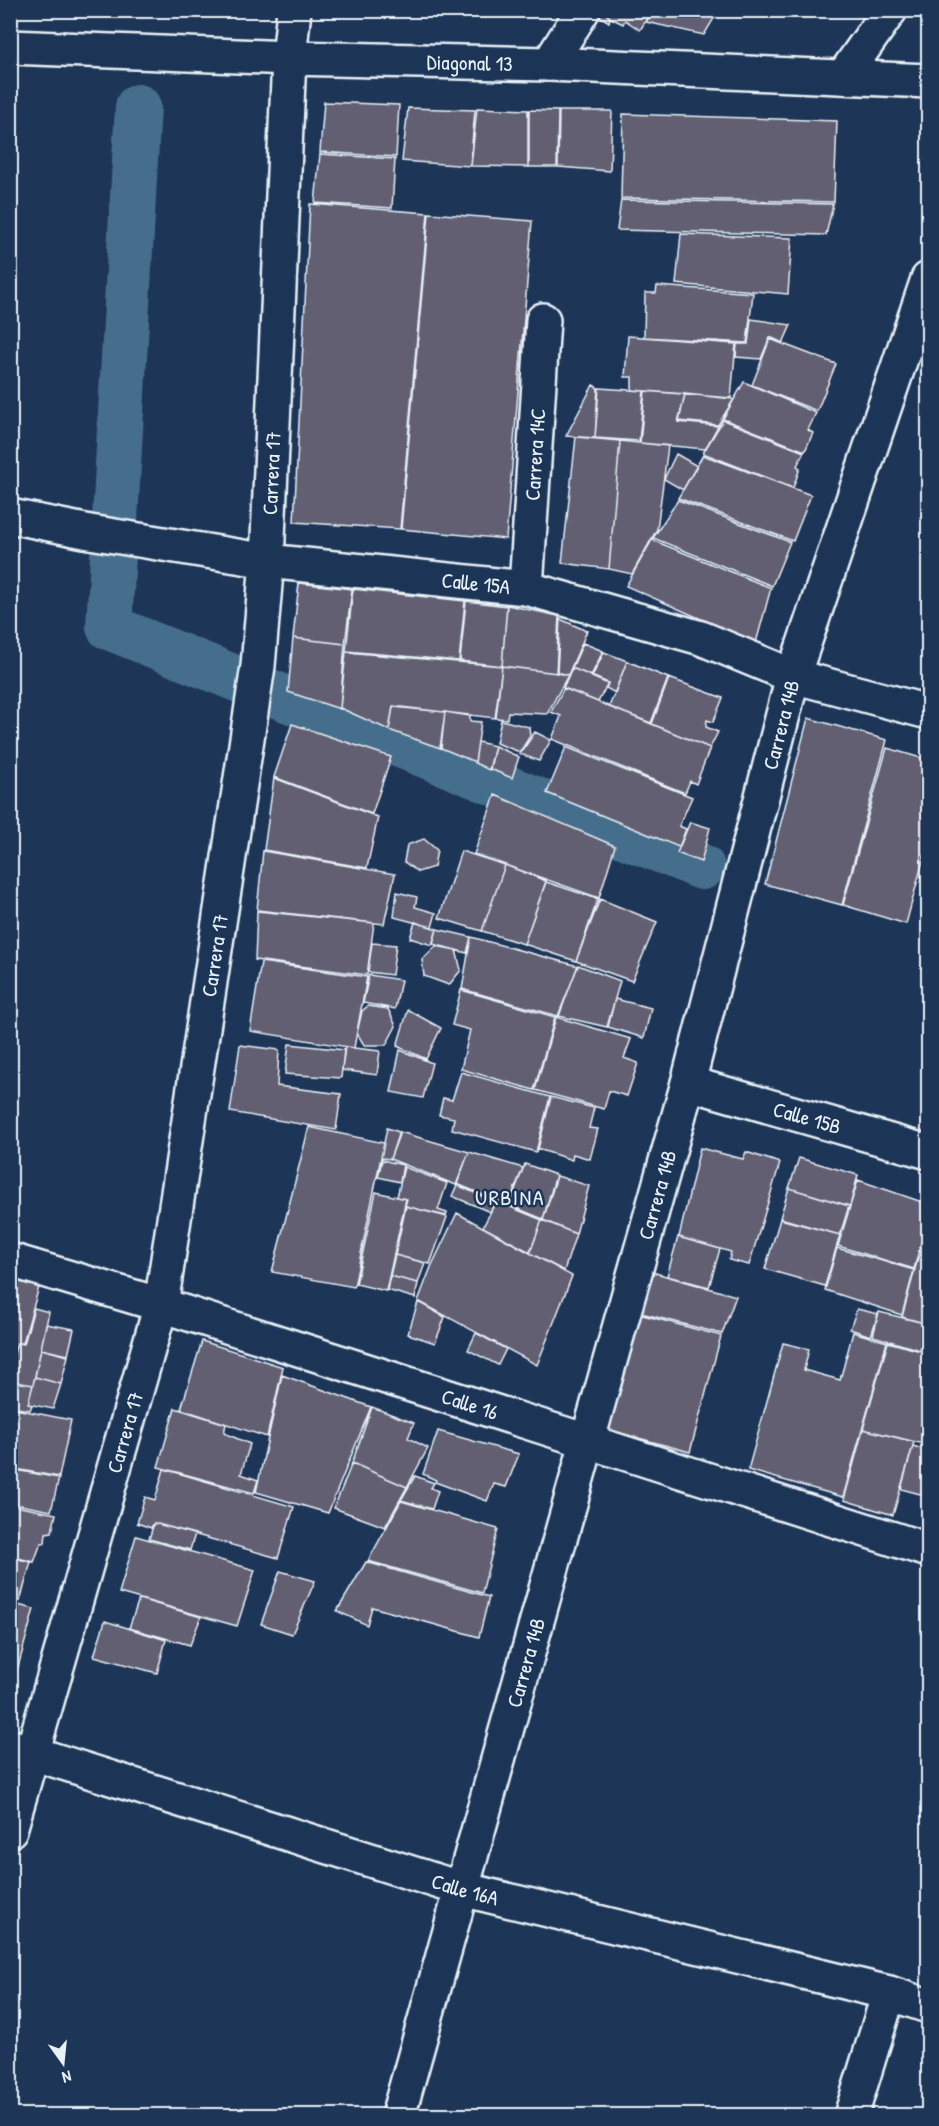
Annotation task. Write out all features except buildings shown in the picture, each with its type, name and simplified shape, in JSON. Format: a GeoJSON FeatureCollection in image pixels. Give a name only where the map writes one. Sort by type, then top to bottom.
{"type":"FeatureCollection","features":[{"type":"Feature","properties":{"kind":"street","name":"Carrera 17"},"geometry":{"type":"LineString","coordinates":[[10,1830],[21,1750],[161,1305],[258,666],[267,561],[289,58],[294,10]]}},
{"type":"Feature","properties":{"kind":"street"},"geometry":{"type":"LineString","coordinates":[[549,64],[583,10]]}},
{"type":"Feature","properties":{"kind":"street"},"geometry":{"type":"LineString","coordinates":[[843,77],[890,10]]}},
{"type":"Feature","properties":{"kind":"street","name":"Diagonal 13"},"geometry":{"type":"LineString","coordinates":[[10,47],[289,58],[549,64],[928,81]]}},
{"type":"Feature","properties":{"kind":"street","name":"Carrera 14B"},"geometry":{"type":"LineString","coordinates":[[398,2115],[586,1439],[688,1083],[793,676],[928,279]]}},
{"type":"Feature","properties":{"kind":"street","name":"Carrera 14C"},"geometry":{"type":"LineString","coordinates":[[526,588],[543,320]]}},
{"type":"Feature","properties":{"kind":"street","name":"Calle 15A"},"geometry":{"type":"LineString","coordinates":[[10,516],[90,532],[267,561],[526,588],[701,638],[793,676],[928,712]]}},
{"type":"Feature","properties":{"kind":"street","name":"Calle 15B"},"geometry":{"type":"LineString","coordinates":[[688,1083],[928,1152]]}},
{"type":"Feature","properties":{"kind":"street","name":"Calle 16"},"geometry":{"type":"LineString","coordinates":[[10,1260],[161,1305],[586,1439],[928,1550]]}},
{"type":"Feature","properties":{"kind":"street","name":"Calle 16A"},"geometry":{"type":"LineString","coordinates":[[21,1750],[462,1889],[889,1993],[928,2006]]}},
{"type":"Feature","properties":{"kind":"street"},"geometry":{"type":"LineString","coordinates":[[851,2115],[889,1993]]}},
{"type":"Feature","properties":{"kind":"waterway"},"geometry":{"type":"LineString","coordinates":[[138,107],[109,627],[702,867]]}},
{"type":"Feature","properties":{"kind":"district","name":"URBINA"},"geometry":{"type":"Point","coordinates":[510,1197]}}]}
